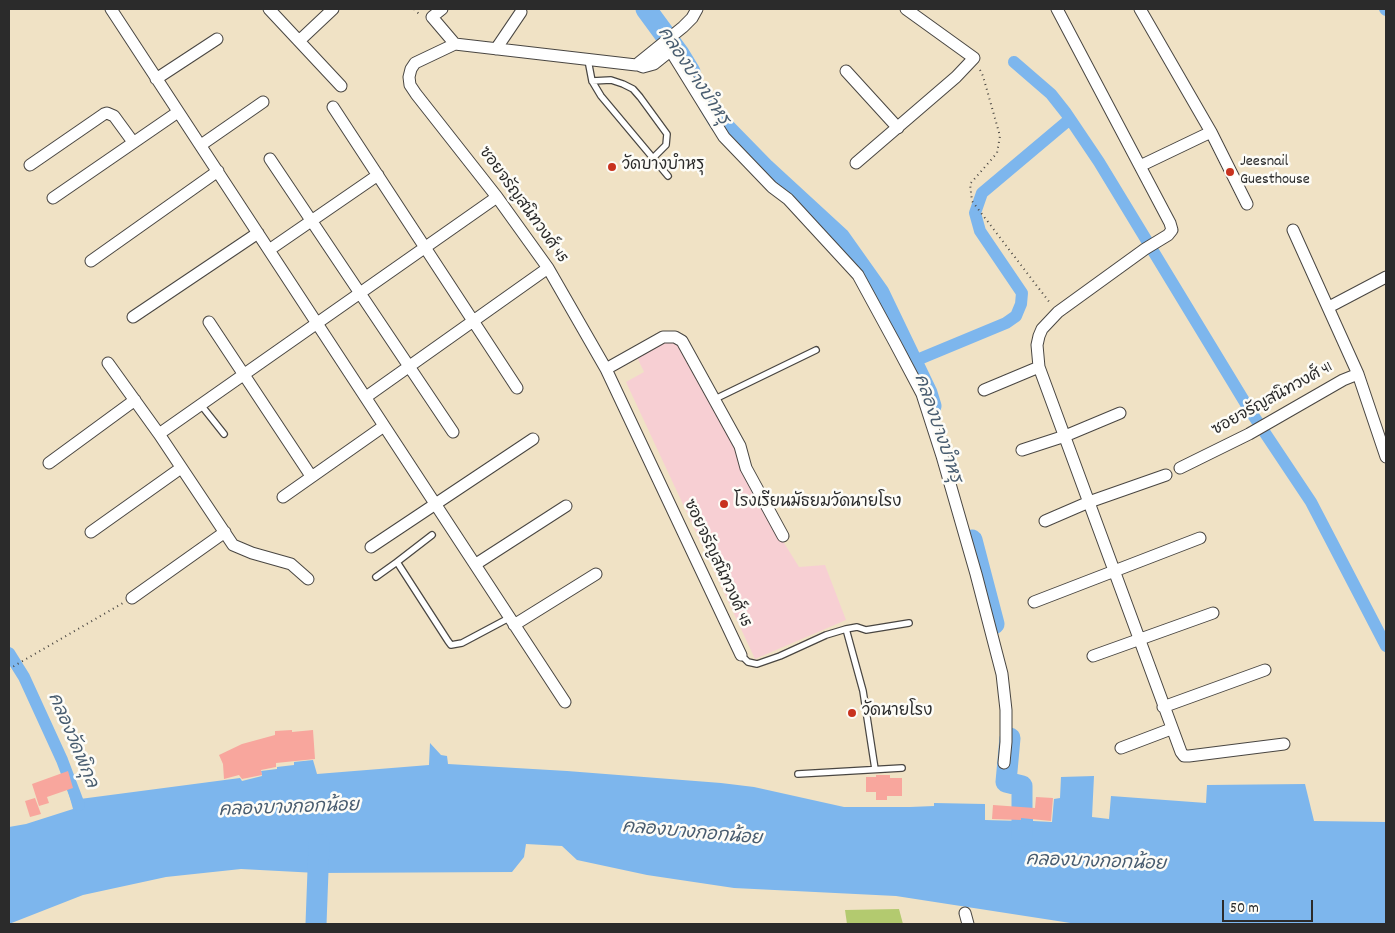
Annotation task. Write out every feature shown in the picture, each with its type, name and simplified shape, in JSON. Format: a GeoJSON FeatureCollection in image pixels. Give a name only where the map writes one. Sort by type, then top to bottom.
{"type":"FeatureCollection","features":[{"type":"Feature","properties":{"kind":"street"},"geometry":{"type":"LineString","coordinates":[[111,9],[565,702]]}},
{"type":"Feature","properties":{"kind":"street"},"geometry":{"type":"LineString","coordinates":[[270,9],[341,86]]}},
{"type":"Feature","properties":{"kind":"street"},"geometry":{"type":"LineString","coordinates":[[299,41],[333,9]]}},
{"type":"Feature","properties":{"kind":"street"},"geometry":{"type":"LineString","coordinates":[[442,9],[432,17],[455,44],[638,64],[643,67],[654,64],[669,52],[672,53],[724,137],[772,187],[788,199],[858,274],[922,394],[942,456],[1002,674],[1006,710],[1004,763]]}},
{"type":"Feature","properties":{"kind":"street"},"geometry":{"type":"LineString","coordinates":[[638,64],[683,27],[692,18],[697,9]]}},
{"type":"Feature","properties":{"kind":"street"},"geometry":{"type":"LineString","coordinates":[[856,163],[956,77],[974,58],[906,9]]}},
{"type":"Feature","properties":{"kind":"street"},"geometry":{"type":"LineString","coordinates":[[1057,9],[1172,230],[1168,235],[1145,249],[1058,312],[1042,329],[1039,336],[1037,344],[1040,367],[1138,639],[1181,752],[1184,756],[1284,744]]}},
{"type":"Feature","properties":{"kind":"street"},"geometry":{"type":"LineString","coordinates":[[1140,9],[1211,132],[1247,204]]}},
{"type":"Feature","properties":{"kind":"street"},"geometry":{"type":"LineString","coordinates":[[496,49],[521,12]]}},
{"type":"Feature","properties":{"kind":"street"},"geometry":{"type":"LineString","coordinates":[[156,79],[216,38]]}},
{"type":"Feature","properties":{"kind":"street","name":"ซอยจรัญสนิทวงศ์ 45"},"geometry":{"type":"LineString","coordinates":[[455,44],[415,63],[409,77],[410,85],[497,197],[548,268],[606,368],[741,654]]}},
{"type":"Feature","properties":{"kind":"street"},"geometry":{"type":"LineString","coordinates":[[846,72],[898,128]]}},
{"type":"Feature","properties":{"kind":"street"},"geometry":{"type":"LineString","coordinates":[[201,145],[262,102]]}},
{"type":"Feature","properties":{"kind":"street"},"geometry":{"type":"LineString","coordinates":[[333,107],[517,388]]}},
{"type":"Feature","properties":{"kind":"street"},"geometry":{"type":"LineString","coordinates":[[53,198],[178,112]]}},
{"type":"Feature","properties":{"kind":"street"},"geometry":{"type":"LineString","coordinates":[[30,165],[107,113],[114,116],[133,142]]}},
{"type":"Feature","properties":{"kind":"street"},"geometry":{"type":"LineString","coordinates":[[1140,166],[1211,132]]}},
{"type":"Feature","properties":{"kind":"street"},"geometry":{"type":"LineString","coordinates":[[270,159],[453,432]]}},
{"type":"Feature","properties":{"kind":"street"},"geometry":{"type":"LineString","coordinates":[[91,260],[218,171]]}},
{"type":"Feature","properties":{"kind":"street"},"geometry":{"type":"LineString","coordinates":[[269,250],[378,175]]}},
{"type":"Feature","properties":{"kind":"street"},"geometry":{"type":"LineString","coordinates":[[159,434],[497,197]]}},
{"type":"Feature","properties":{"kind":"street"},"geometry":{"type":"LineString","coordinates":[[1293,230],[1358,374]]}},
{"type":"Feature","properties":{"kind":"street"},"geometry":{"type":"LineString","coordinates":[[133,317],[258,233]]}},
{"type":"Feature","properties":{"kind":"street"},"geometry":{"type":"LineString","coordinates":[[366,397],[548,268]]}},
{"type":"Feature","properties":{"kind":"street"},"geometry":{"type":"LineString","coordinates":[[1329,307],[1386,277]]}},
{"type":"Feature","properties":{"kind":"street"},"geometry":{"type":"LineString","coordinates":[[209,322],[311,476]]}},
{"type":"Feature","properties":{"kind":"street"},"geometry":{"type":"LineString","coordinates":[[606,368],[656,340],[670,336],[682,341],[740,446],[746,468],[782,536]]}},
{"type":"Feature","properties":{"kind":"street"},"geometry":{"type":"LineString","coordinates":[[108,363],[159,434],[234,545],[240,549],[291,564],[308,579]]}},
{"type":"Feature","properties":{"kind":"street"},"geometry":{"type":"LineString","coordinates":[[984,390],[1040,367]]}},
{"type":"Feature","properties":{"kind":"street","name":"ซอยจรัญสนิทวงศ์ 41"},"geometry":{"type":"LineString","coordinates":[[1180,468],[1249,434],[1343,380],[1358,374],[1386,457]]}},
{"type":"Feature","properties":{"kind":"street"},"geometry":{"type":"LineString","coordinates":[[49,463],[135,400]]}},
{"type":"Feature","properties":{"kind":"street"},"geometry":{"type":"LineString","coordinates":[[1022,450],[1065,436],[1120,413]]}},
{"type":"Feature","properties":{"kind":"street"},"geometry":{"type":"LineString","coordinates":[[282,497],[384,426]]}},
{"type":"Feature","properties":{"kind":"street"},"geometry":{"type":"LineString","coordinates":[[372,547],[533,439]]}},
{"type":"Feature","properties":{"kind":"street"},"geometry":{"type":"LineString","coordinates":[[91,532],[181,468]]}},
{"type":"Feature","properties":{"kind":"street"},"geometry":{"type":"LineString","coordinates":[[1045,521],[1089,502],[1166,475]]}},
{"type":"Feature","properties":{"kind":"street"},"geometry":{"type":"LineString","coordinates":[[476,564],[566,506]]}},
{"type":"Feature","properties":{"kind":"street"},"geometry":{"type":"LineString","coordinates":[[132,598],[225,532]]}},
{"type":"Feature","properties":{"kind":"street"},"geometry":{"type":"LineString","coordinates":[[1034,602],[1200,538]]}},
{"type":"Feature","properties":{"kind":"street"},"geometry":{"type":"LineString","coordinates":[[511,622],[596,574]]}},
{"type":"Feature","properties":{"kind":"street"},"geometry":{"type":"LineString","coordinates":[[1093,656],[1213,614]]}},
{"type":"Feature","properties":{"kind":"street"},"geometry":{"type":"LineString","coordinates":[[1163,707],[1265,670]]}},
{"type":"Feature","properties":{"kind":"street"},"geometry":{"type":"LineString","coordinates":[[1121,748],[1171,729]]}},
{"type":"Feature","properties":{"kind":"lane"},"geometry":{"type":"LineString","coordinates":[[588,60],[592,81],[601,96],[668,176]]}},
{"type":"Feature","properties":{"kind":"lane"},"geometry":{"type":"LineString","coordinates":[[592,81],[611,80],[633,89],[640,97],[667,134],[666,145],[653,158]]}},
{"type":"Feature","properties":{"kind":"lane"},"geometry":{"type":"LineString","coordinates":[[715,399],[816,350]]}},
{"type":"Feature","properties":{"kind":"lane"},"geometry":{"type":"LineString","coordinates":[[201,406],[224,434]]}},
{"type":"Feature","properties":{"kind":"lane"},"geometry":{"type":"LineString","coordinates":[[376,576],[432,536]]}},
{"type":"Feature","properties":{"kind":"lane"},"geometry":{"type":"LineString","coordinates":[[397,562],[443,635],[452,645],[462,643],[511,622]]}},
{"type":"Feature","properties":{"kind":"lane"},"geometry":{"type":"LineString","coordinates":[[741,654],[748,662],[757,664],[780,656],[826,635],[846,629],[857,627],[866,630],[909,623]]}},
{"type":"Feature","properties":{"kind":"lane"},"geometry":{"type":"LineString","coordinates":[[846,629],[863,691],[875,770]]}},
{"type":"Feature","properties":{"kind":"lane"},"geometry":{"type":"LineString","coordinates":[[798,774],[902,768]]}},
{"type":"Feature","properties":{"kind":"path"},"geometry":{"type":"LineString","coordinates":[[974,58],[983,76],[1000,136],[996,153],[970,184],[972,201],[1058,312]]}},
{"type":"Feature","properties":{"kind":"path"},"geometry":{"type":"LineString","coordinates":[[9,669],[132,598]]}},
{"type":"Feature","properties":{"kind":"shaded area","name":"โรงเรียนมัธยมวัดนายโรง"},"geometry":{"type":"Polygon","coordinates":[[[669,339],[679,342],[781,538],[799,567],[825,565],[846,620],[755,659],[626,382],[644,372],[636,355],[669,339]]]}},
{"type":"Feature","properties":{"kind":"green space"},"geometry":{"type":"Polygon","coordinates":[[[899,909],[903,924],[847,924],[845,910],[899,909]]]}},
{"type":"Feature","properties":{"kind":"water","name":"คลองบางกอกน้อย"},"geometry":{"type":"Polygon","coordinates":[[[430,743],[441,755],[447,756],[448,764],[721,783],[754,787],[844,807],[934,806],[934,803],[985,804],[985,820],[1021,821],[1022,816],[1033,815],[1033,821],[1052,822],[1054,799],[1060,798],[1061,777],[1094,776],[1092,817],[1109,819],[1111,796],[1206,803],[1207,785],[1305,784],[1314,821],[1386,822],[1386,924],[1077,924],[896,896],[734,888],[647,875],[577,860],[562,846],[526,844],[524,857],[512,872],[317,873],[241,869],[166,877],[83,895],[9,924],[9,827],[26,824],[73,809],[68,791],[76,788],[80,799],[240,778],[242,781],[262,776],[261,771],[294,765],[294,762],[313,760],[317,774],[429,765],[430,743]]]}},
{"type":"Feature","properties":{"kind":"building"},"geometry":{"type":"Polygon","coordinates":[[[292,730],[292,732],[313,730],[315,759],[276,763],[276,767],[261,770],[262,775],[242,779],[239,775],[224,779],[223,764],[219,755],[242,744],[275,735],[275,731],[292,730]]]}},
{"type":"Feature","properties":{"kind":"building"},"geometry":{"type":"Polygon","coordinates":[[[68,771],[73,788],[47,797],[49,803],[39,806],[32,784],[68,771]]]}},
{"type":"Feature","properties":{"kind":"building"},"geometry":{"type":"Polygon","coordinates":[[[876,775],[890,775],[890,778],[902,778],[902,796],[887,796],[887,800],[876,800],[876,792],[866,792],[866,777],[876,777],[876,775]]]}},
{"type":"Feature","properties":{"kind":"building"},"geometry":{"type":"Polygon","coordinates":[[[1036,797],[1053,798],[1051,821],[1021,818],[1021,820],[992,819],[993,805],[1035,808],[1036,797]]]}},
{"type":"Feature","properties":{"kind":"building"},"geometry":{"type":"Polygon","coordinates":[[[35,798],[41,814],[30,817],[25,801],[35,798]]]}},
{"type":"Feature","properties":{"kind":"waterway","name":"คลองบางบำหรุ"},"geometry":{"type":"LineString","coordinates":[[646,9],[690,72]]}},
{"type":"Feature","properties":{"kind":"waterway"},"geometry":{"type":"LineString","coordinates":[[1014,62],[1051,94],[1099,162],[1249,409],[1311,502],[1386,646]]}},
{"type":"Feature","properties":{"kind":"waterway","name":"คลองบางบำหรุ"},"geometry":{"type":"LineString","coordinates":[[709,105],[720,123],[765,169],[840,238],[879,293],[927,393],[931,406]]}},
{"type":"Feature","properties":{"kind":"waterway"},"geometry":{"type":"LineString","coordinates":[[912,362],[1006,323],[1016,316],[1021,304],[1022,293],[980,231],[975,213],[982,193],[1070,119]]}},
{"type":"Feature","properties":{"kind":"waterway","name":"คลองบางบำหรุ"},"geometry":{"type":"LineString","coordinates":[[972,540],[994,624]]}},
{"type":"Feature","properties":{"kind":"waterway","name":"คลองวัดพิกุล"},"geometry":{"type":"LineString","coordinates":[[9,653],[24,677],[62,760],[79,805]]}},
{"type":"Feature","properties":{"kind":"waterway","name":"คลองบางบำหรุ"},"geometry":{"type":"LineString","coordinates":[[1010,738],[1006,782],[1022,786],[1022,836]]}},
{"type":"Feature","properties":{"kind":"waterway"},"geometry":{"type":"LineString","coordinates":[[316,924],[319,844]]}},
{"type":"Feature","properties":{"kind":"place","name":"วัดบางบำหรุ"},"geometry":{"type":"Point","coordinates":[612,167]}},
{"type":"Feature","properties":{"kind":"place","name":"Jeesnail Guesthouse"},"geometry":{"type":"Point","coordinates":[1230,172]}},
{"type":"Feature","properties":{"kind":"place","name":"โรงเรียนมัธยมวัดนายโรง"},"geometry":{"type":"Point","coordinates":[724,504]}},
{"type":"Feature","properties":{"kind":"place","name":"วัดนายโรง"},"geometry":{"type":"Point","coordinates":[852,713]}}]}
